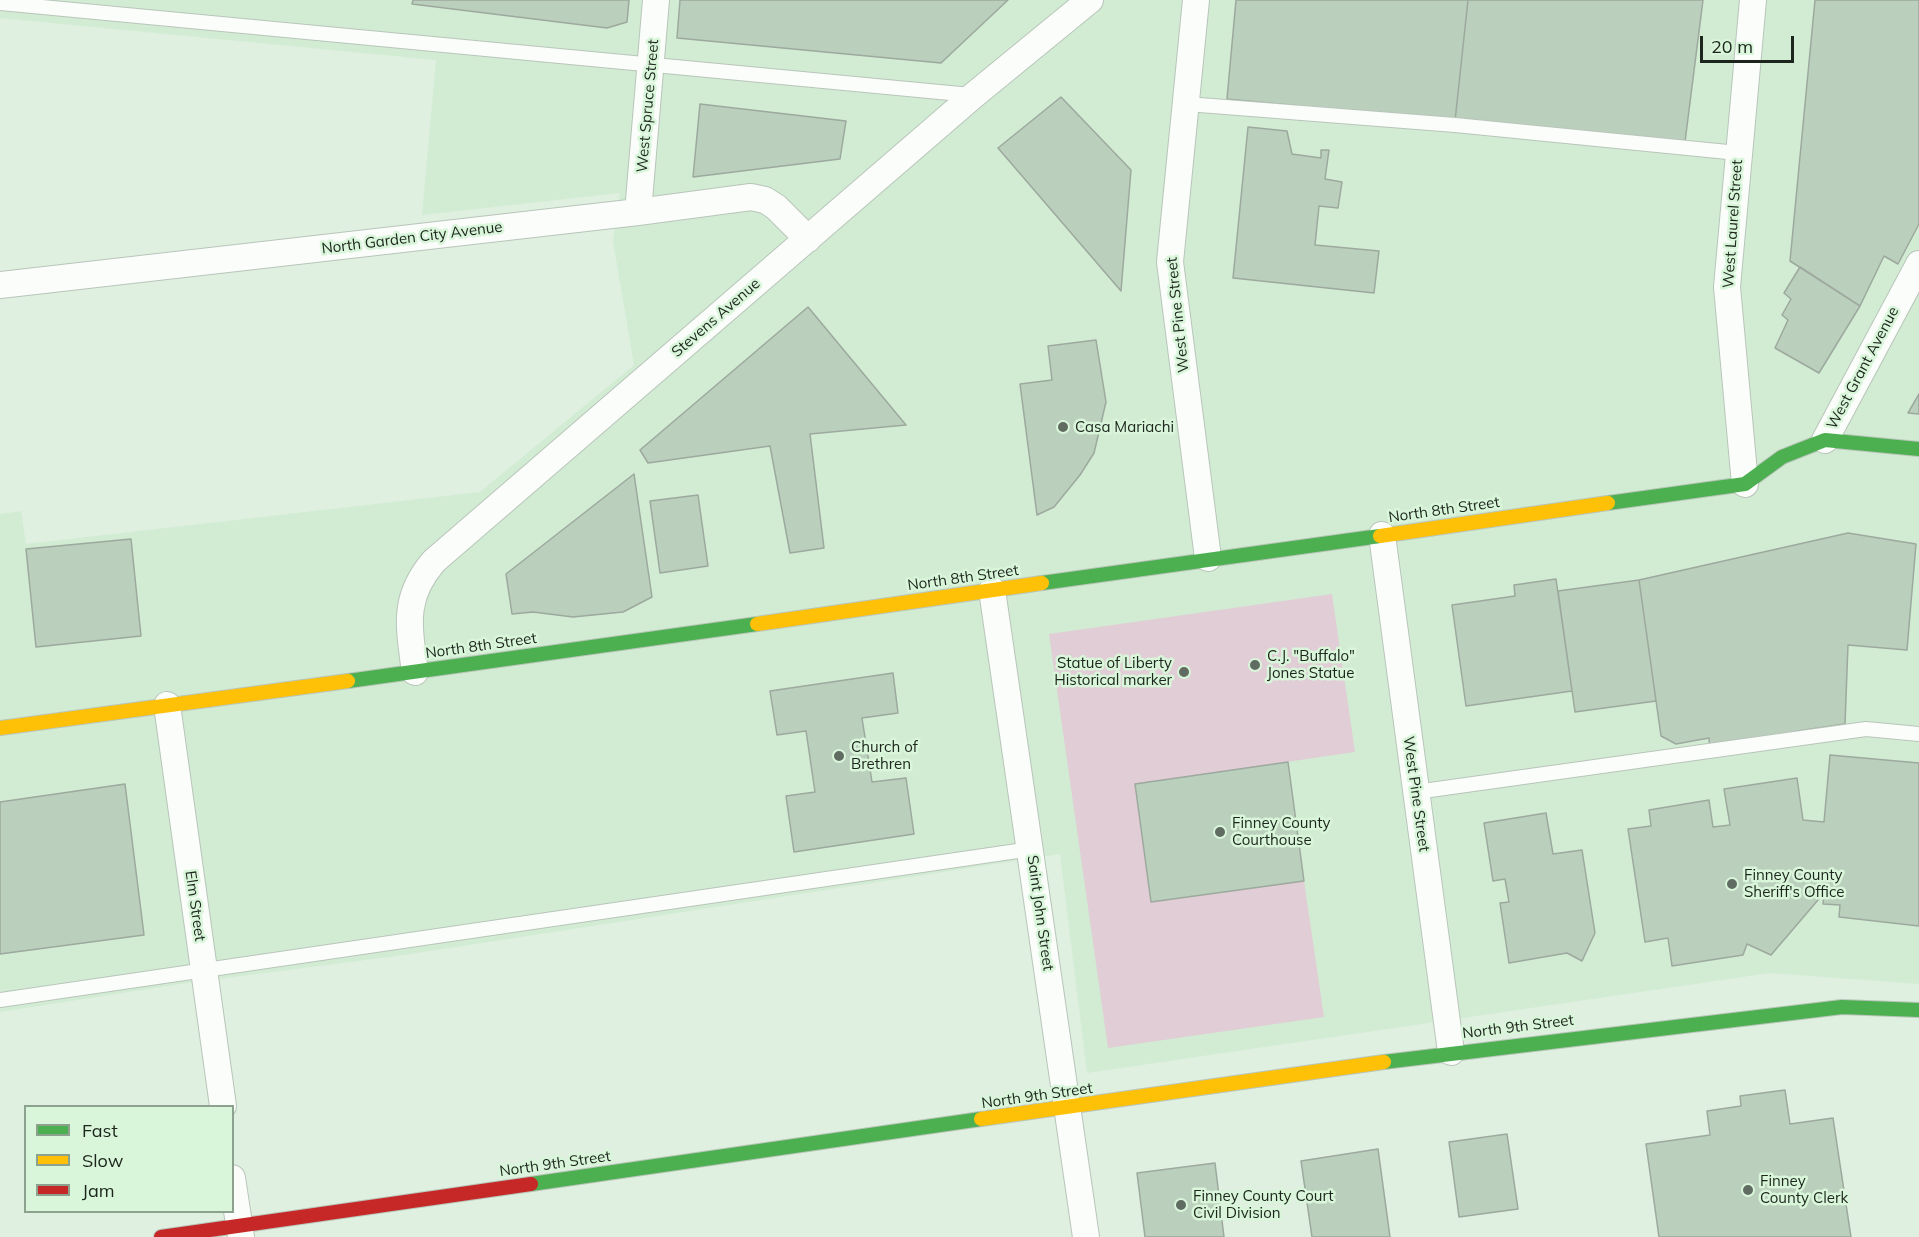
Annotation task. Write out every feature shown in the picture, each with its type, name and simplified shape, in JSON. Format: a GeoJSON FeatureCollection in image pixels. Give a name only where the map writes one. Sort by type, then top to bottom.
{"type":"FeatureCollection","features":[{"type":"Feature","properties":{"kind":"street","name":"West Spruce Street"},"geometry":{"type":"LineString","coordinates":[[638,212],[656,0]]}},
{"type":"Feature","properties":{"kind":"street","name":"Stevens Avenue"},"geometry":{"type":"LineString","coordinates":[[415,672],[409,613],[413,593],[422,575],[434,561],[974,95],[1090,0]]}},
{"type":"Feature","properties":{"kind":"street","name":"West Pine Street"},"geometry":{"type":"LineString","coordinates":[[1196,0],[1170,262],[1208,558]]}},
{"type":"Feature","properties":{"kind":"street","name":"West Laurel Street"},"geometry":{"type":"LineString","coordinates":[[1745,484],[1727,287],[1753,0]]}},
{"type":"Feature","properties":{"kind":"street","name":"North Garden City Avenue"},"geometry":{"type":"LineString","coordinates":[[0,285],[638,212],[751,196],[765,200],[776,207],[808,239]]}},
{"type":"Feature","properties":{"kind":"street","name":"West Grant Avenue"},"geometry":{"type":"LineString","coordinates":[[1825,440],[1919,264]]}},
{"type":"Feature","properties":{"kind":"street","name":"North 8th Street"},"geometry":{"type":"LineString","coordinates":[[0,728],[415,672],[1208,558],[1745,484],[1782,457],[1825,440],[1919,449]]}},
{"type":"Feature","properties":{"kind":"street","name":"West Pine Street"},"geometry":{"type":"LineString","coordinates":[[1382,535],[1451,1052]]}},
{"type":"Feature","properties":{"kind":"street","name":"Saint John Street"},"geometry":{"type":"LineString","coordinates":[[992,590],[1086,1237]]}},
{"type":"Feature","properties":{"kind":"street","name":"Elm Street"},"geometry":{"type":"LineString","coordinates":[[167,705],[223,1105]]}},
{"type":"Feature","properties":{"kind":"street","name":"North 9th Street"},"geometry":{"type":"LineString","coordinates":[[161,1237],[240,1231],[1451,1052],[1842,1007],[1919,1010]]}},
{"type":"Feature","properties":{"kind":"street"},"geometry":{"type":"LineString","coordinates":[[234,1191],[240,1231]]}},
{"type":"Feature","properties":{"kind":"lane"},"geometry":{"type":"LineString","coordinates":[[0,3],[974,95]]}},
{"type":"Feature","properties":{"kind":"lane"},"geometry":{"type":"LineString","coordinates":[[1187,104],[1455,125],[1738,153]]}},
{"type":"Feature","properties":{"kind":"lane"},"geometry":{"type":"LineString","coordinates":[[1416,792],[1866,729],[1919,734]]}},
{"type":"Feature","properties":{"kind":"lane"},"geometry":{"type":"LineString","coordinates":[[0,1000],[1031,849]]}},
{"type":"Feature","properties":{"kind":"shaded area"},"geometry":{"type":"Polygon","coordinates":[[[0,0],[1919,0],[1919,984],[1770,973],[1087,1073],[1060,854],[404,955],[187,983],[0,1012],[0,514],[21,511],[26,544],[480,492],[634,365],[613,241],[620,193],[422,215],[436,60],[0,18],[0,0]]]}},
{"type":"Feature","properties":{"kind":"shaded area"},"geometry":{"type":"Polygon","coordinates":[[[1332,594],[1355,752],[1135,784],[1152,902],[1304,881],[1324,1017],[1108,1048],[1049,634],[1332,594]]]}},
{"type":"Feature","properties":{"kind":"building"},"geometry":{"type":"Polygon","coordinates":[[[413,0],[629,0],[627,22],[607,28],[412,4],[413,0]]]}},
{"type":"Feature","properties":{"kind":"building"},"geometry":{"type":"Polygon","coordinates":[[[680,0],[1008,0],[941,63],[677,38],[680,0]]]}},
{"type":"Feature","properties":{"kind":"building"},"geometry":{"type":"Polygon","coordinates":[[[1236,0],[1468,0],[1455,121],[1227,99],[1236,0]]]}},
{"type":"Feature","properties":{"kind":"building"},"geometry":{"type":"Polygon","coordinates":[[[1468,0],[1703,0],[1685,142],[1455,121],[1468,0]]]}},
{"type":"Feature","properties":{"kind":"building"},"geometry":{"type":"Polygon","coordinates":[[[1815,0],[1919,0],[1919,224],[1898,264],[1884,256],[1860,306],[1790,261],[1815,0]]]}},
{"type":"Feature","properties":{"kind":"building"},"geometry":{"type":"Polygon","coordinates":[[[1061,97],[1131,170],[1121,291],[998,148],[1061,97]]]}},
{"type":"Feature","properties":{"kind":"building"},"geometry":{"type":"Polygon","coordinates":[[[700,104],[846,121],[840,159],[693,177],[700,104]]]}},
{"type":"Feature","properties":{"kind":"building"},"geometry":{"type":"Polygon","coordinates":[[[1248,127],[1287,131],[1292,154],[1321,158],[1321,150],[1329,150],[1325,179],[1342,182],[1338,208],[1319,206],[1315,245],[1379,251],[1374,293],[1233,278],[1248,127]]]}},
{"type":"Feature","properties":{"kind":"building"},"geometry":{"type":"Polygon","coordinates":[[[1800,267],[1860,306],[1819,373],[1775,348],[1788,320],[1782,315],[1791,299],[1784,293],[1800,267]]]}},
{"type":"Feature","properties":{"kind":"building"},"geometry":{"type":"Polygon","coordinates":[[[808,307],[906,425],[810,434],[824,548],[790,553],[770,446],[648,463],[640,450],[808,307]]]}},
{"type":"Feature","properties":{"kind":"building","name":"Casa Mariachi"},"geometry":{"type":"Polygon","coordinates":[[[1096,340],[1106,402],[1094,453],[1080,475],[1054,507],[1037,515],[1020,384],[1052,380],[1048,346],[1096,340]]]}},
{"type":"Feature","properties":{"kind":"building"},"geometry":{"type":"Polygon","coordinates":[[[1919,394],[1919,414],[1908,413],[1919,394]]]}},
{"type":"Feature","properties":{"kind":"building"},"geometry":{"type":"Polygon","coordinates":[[[634,474],[652,597],[623,612],[573,617],[533,612],[512,614],[506,574],[634,474]]]}},
{"type":"Feature","properties":{"kind":"building"},"geometry":{"type":"Polygon","coordinates":[[[698,495],[708,566],[660,573],[650,501],[698,495]]]}},
{"type":"Feature","properties":{"kind":"building"},"geometry":{"type":"Polygon","coordinates":[[[1848,533],[1916,544],[1907,650],[1848,645],[1845,724],[1798,731],[1799,739],[1710,751],[1709,738],[1676,744],[1661,736],[1639,580],[1848,533]]]}},
{"type":"Feature","properties":{"kind":"building"},"geometry":{"type":"Polygon","coordinates":[[[131,539],[141,636],[36,647],[26,549],[131,539]]]}},
{"type":"Feature","properties":{"kind":"building"},"geometry":{"type":"Polygon","coordinates":[[[1556,579],[1572,691],[1466,706],[1452,605],[1515,596],[1514,585],[1556,579]]]}},
{"type":"Feature","properties":{"kind":"building"},"geometry":{"type":"Polygon","coordinates":[[[1639,580],[1656,701],[1575,712],[1558,591],[1639,580]]]}},
{"type":"Feature","properties":{"kind":"building","name":"Church of Brethren"},"geometry":{"type":"Polygon","coordinates":[[[893,673],[898,713],[862,718],[872,782],[906,778],[914,834],[794,852],[786,796],[815,792],[806,731],[777,735],[770,691],[893,673]]]}},
{"type":"Feature","properties":{"kind":"building"},"geometry":{"type":"Polygon","coordinates":[[[1830,755],[1919,763],[1919,926],[1839,917],[1840,905],[1823,904],[1824,893],[1771,955],[1747,944],[1743,955],[1672,966],[1668,938],[1645,942],[1628,829],[1651,826],[1649,810],[1709,800],[1713,827],[1730,825],[1724,789],[1797,778],[1803,820],[1824,822],[1830,755]]]}},
{"type":"Feature","properties":{"kind":"building","name":"Finney County Courthouse"},"geometry":{"type":"Polygon","coordinates":[[[1288,762],[1304,881],[1151,902],[1135,784],[1288,762]]]}},
{"type":"Feature","properties":{"kind":"building"},"geometry":{"type":"Polygon","coordinates":[[[125,784],[144,935],[0,954],[0,802],[125,784]]]}},
{"type":"Feature","properties":{"kind":"building"},"geometry":{"type":"Polygon","coordinates":[[[1546,813],[1553,854],[1582,850],[1595,933],[1582,961],[1567,953],[1509,963],[1500,903],[1509,902],[1505,879],[1493,881],[1484,823],[1546,813]]]}},
{"type":"Feature","properties":{"kind":"building","name":"Finney County Clerk"},"geometry":{"type":"Polygon","coordinates":[[[1785,1090],[1790,1124],[1833,1118],[1851,1237],[1659,1237],[1646,1144],[1710,1135],[1707,1111],[1741,1106],[1740,1096],[1785,1090]]]}},
{"type":"Feature","properties":{"kind":"building"},"geometry":{"type":"Polygon","coordinates":[[[1507,1134],[1518,1209],[1459,1217],[1449,1142],[1507,1134]]]}},
{"type":"Feature","properties":{"kind":"building"},"geometry":{"type":"Polygon","coordinates":[[[1378,1149],[1390,1237],[1312,1237],[1301,1161],[1378,1149]]]}},
{"type":"Feature","properties":{"kind":"building","name":"Finney County Court Civil Division"},"geometry":{"type":"Polygon","coordinates":[[[1215,1163],[1224,1237],[1145,1237],[1137,1173],[1215,1163]]]}},
{"type":"Feature","properties":{"kind":"traffic: fast"},"geometry":{"type":"LineString","coordinates":[[1608,503],[1745,484],[1782,457],[1825,440],[1919,449]]}},
{"type":"Feature","properties":{"kind":"traffic: fast"},"geometry":{"type":"LineString","coordinates":[[1042,583],[1380,536]]}},
{"type":"Feature","properties":{"kind":"traffic: fast"},"geometry":{"type":"LineString","coordinates":[[348,681],[757,624]]}},
{"type":"Feature","properties":{"kind":"traffic: fast"},"geometry":{"type":"LineString","coordinates":[[1384,1062],[1842,1007],[1919,1010]]}},
{"type":"Feature","properties":{"kind":"traffic: fast"},"geometry":{"type":"LineString","coordinates":[[531,1184],[981,1119]]}},
{"type":"Feature","properties":{"kind":"traffic: slow"},"geometry":{"type":"LineString","coordinates":[[1380,536],[1608,503]]}},
{"type":"Feature","properties":{"kind":"traffic: slow"},"geometry":{"type":"LineString","coordinates":[[757,624],[1042,583]]}},
{"type":"Feature","properties":{"kind":"traffic: slow"},"geometry":{"type":"LineString","coordinates":[[0,728],[348,681]]}},
{"type":"Feature","properties":{"kind":"traffic: slow"},"geometry":{"type":"LineString","coordinates":[[981,1119],[1384,1062]]}},
{"type":"Feature","properties":{"kind":"traffic: jam"},"geometry":{"type":"LineString","coordinates":[[161,1237],[531,1184]]}},
{"type":"Feature","properties":{"kind":"place","name":"Casa Mariachi"},"geometry":{"type":"Point","coordinates":[1063,427]}},
{"type":"Feature","properties":{"kind":"place","name":"C.J. \"Buffalo\" Jones Statue"},"geometry":{"type":"Point","coordinates":[1255,665]}},
{"type":"Feature","properties":{"kind":"place","name":"Statue of Liberty Historical marker"},"geometry":{"type":"Point","coordinates":[1184,672]}},
{"type":"Feature","properties":{"kind":"place","name":"Church of Brethren"},"geometry":{"type":"Point","coordinates":[839,756]}},
{"type":"Feature","properties":{"kind":"place","name":"Finney County Courthouse"},"geometry":{"type":"Point","coordinates":[1220,832]}},
{"type":"Feature","properties":{"kind":"place","name":"Finney County Sheriff's Office"},"geometry":{"type":"Point","coordinates":[1732,884]}},
{"type":"Feature","properties":{"kind":"place","name":"Finney County Clerk"},"geometry":{"type":"Point","coordinates":[1748,1190]}},
{"type":"Feature","properties":{"kind":"place","name":"Finney County Court Civil Division"},"geometry":{"type":"Point","coordinates":[1181,1205]}}]}
